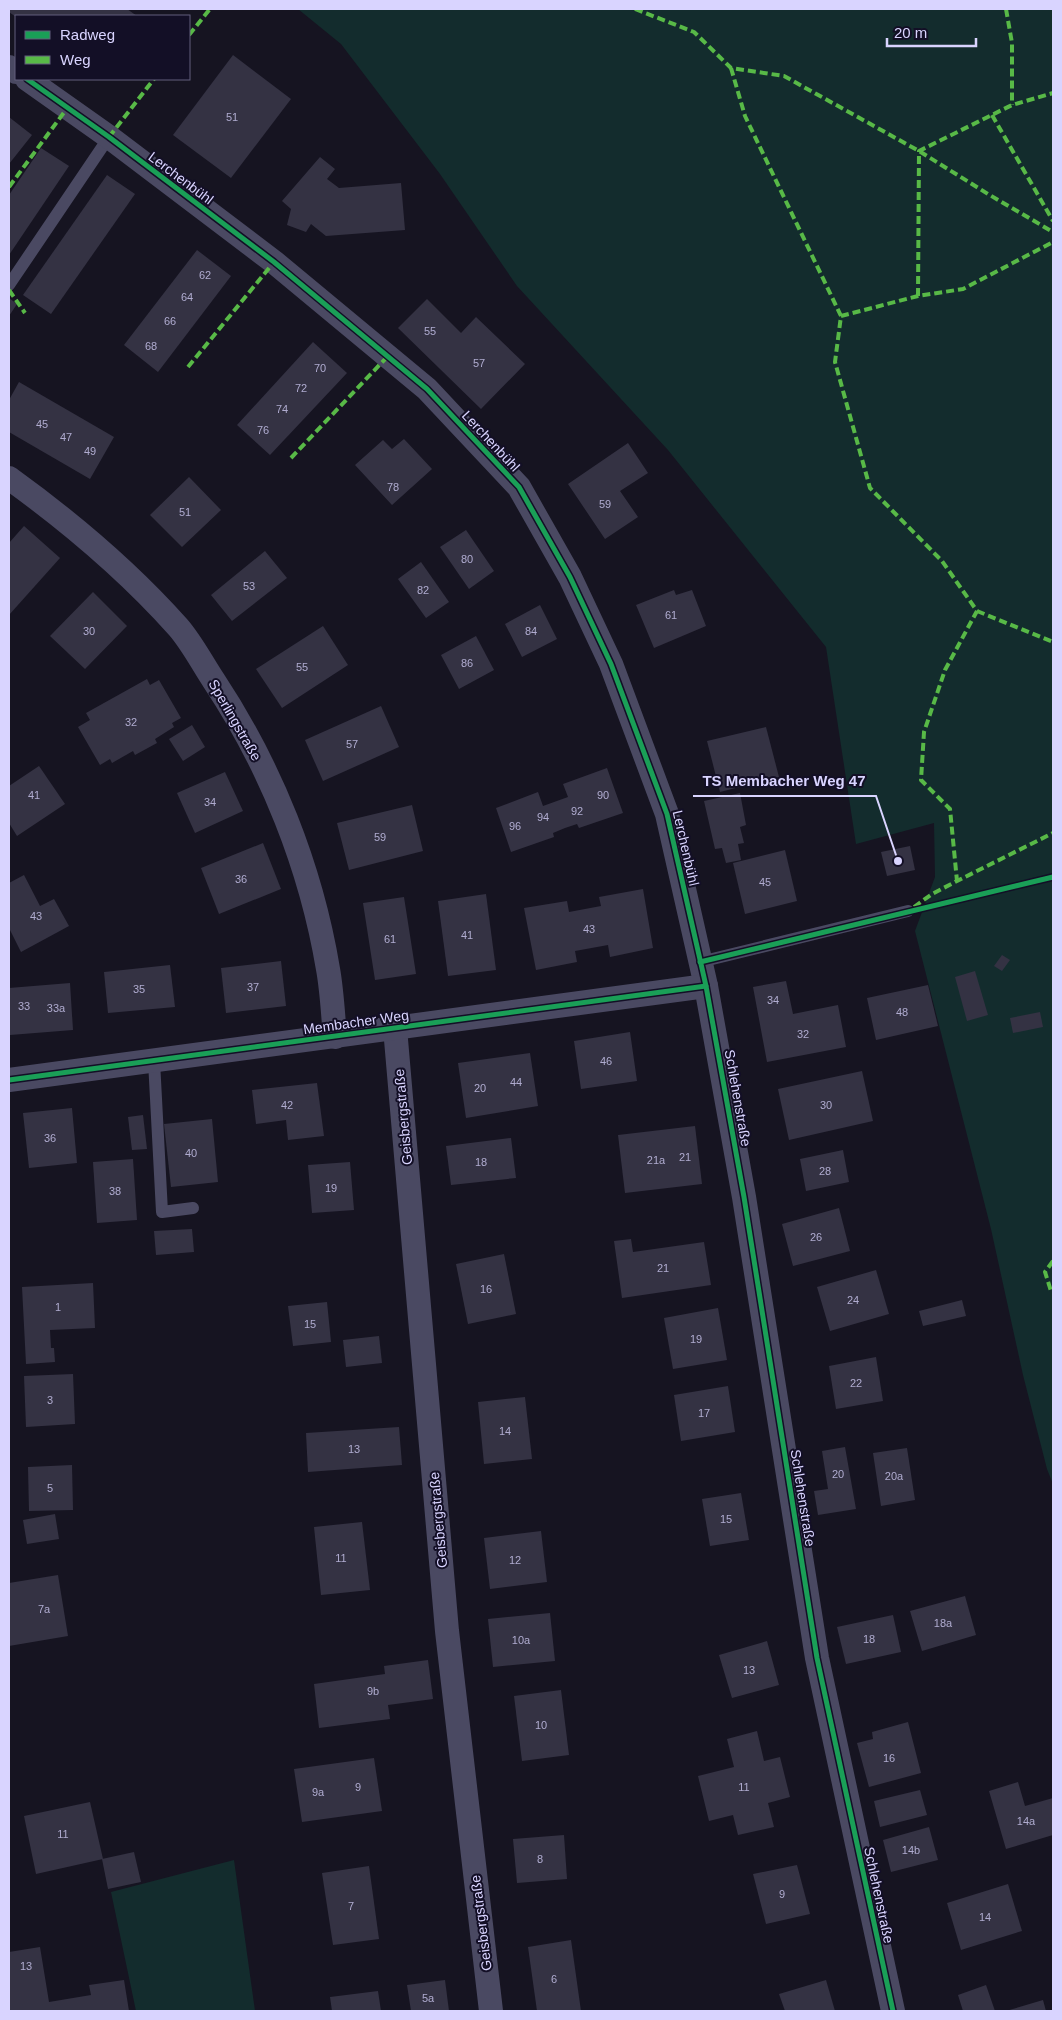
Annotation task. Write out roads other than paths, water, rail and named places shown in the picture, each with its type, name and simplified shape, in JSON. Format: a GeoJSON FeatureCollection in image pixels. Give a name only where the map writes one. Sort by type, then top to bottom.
{"type":"FeatureCollection","features":[{"type":"Feature","properties":{"kind":"street","name":"Lerchenbühl"},"geometry":{"type":"LineString","coordinates":[[27,80],[109,137],[274,262],[315,298],[395,362],[427,389],[519,488],[570,577],[614,672],[667,814],[706,986]]}},
{"type":"Feature","properties":{"kind":"street","name":"Sperlingstraße"},"geometry":{"type":"LineString","coordinates":[[9,478],[39,500],[113,561],[173,622],[233,710],[280,803],[312,894],[328,971],[335,1037]]}},
{"type":"Feature","properties":{"kind":"street","name":"Membacher Weg"},"geometry":{"type":"LineString","coordinates":[[9,1080],[706,986]]}},
{"type":"Feature","properties":{"kind":"street","name":"Schlehenstraße"},"geometry":{"type":"LineString","coordinates":[[706,986],[746,1207],[817,1658],[893,2011]]}},
{"type":"Feature","properties":{"kind":"street","name":"Geisbergstraße"},"geometry":{"type":"LineString","coordinates":[[395,1028],[447,1631],[491,2011]]}},
{"type":"Feature","properties":{"kind":"lane"},"geometry":{"type":"LineString","coordinates":[[9,285],[109,137]]}},
{"type":"Feature","properties":{"kind":"lane"},"geometry":{"type":"LineString","coordinates":[[700,962],[908,911]]}},
{"type":"Feature","properties":{"kind":"lane"},"geometry":{"type":"LineString","coordinates":[[154,1061],[162,1212],[193,1208]]}},
{"type":"Feature","properties":{"kind":"place","name":"TS Membacher Weg 47"},"geometry":{"type":"Point","coordinates":[898,861]}}]}
